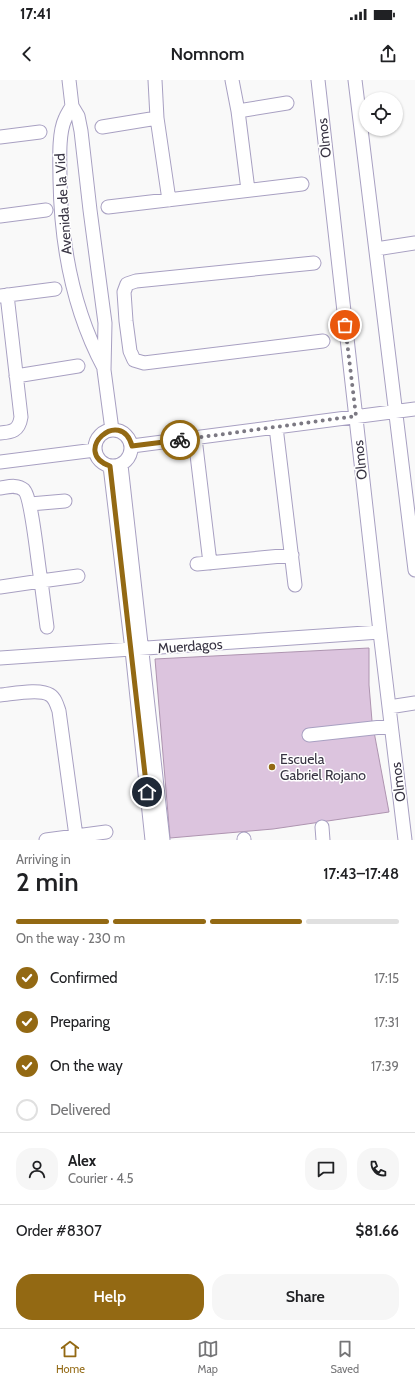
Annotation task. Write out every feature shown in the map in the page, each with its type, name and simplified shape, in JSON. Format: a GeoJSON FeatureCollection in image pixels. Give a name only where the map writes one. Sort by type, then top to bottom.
{"type":"FeatureCollection","features":[{"type":"Feature","properties":{"kind":"street","name":"Avenida de la Vid"},"geometry":{"type":"LineString","coordinates":[[69,80],[72,106],[78,116],[81,131],[105,323],[104,370],[112,430]]}},
{"type":"Feature","properties":{"kind":"street"},"geometry":{"type":"LineString","coordinates":[[154,80],[168,200]]}},
{"type":"Feature","properties":{"kind":"street"},"geometry":{"type":"LineString","coordinates":[[232,80],[238,111],[248,190]]}},
{"type":"Feature","properties":{"kind":"street","name":"Olmos"},"geometry":{"type":"LineString","coordinates":[[318,80],[405,840]]}},
{"type":"Feature","properties":{"kind":"street"},"geometry":{"type":"LineString","coordinates":[[355,80],[396,412],[410,490],[415,570]]}},
{"type":"Feature","properties":{"kind":"street"},"geometry":{"type":"LineString","coordinates":[[238,111],[288,103]]}},
{"type":"Feature","properties":{"kind":"street","name":"Avenida de la Vid"},"geometry":{"type":"LineString","coordinates":[[72,106],[64,120],[60,147],[60,200],[64,244],[75,298],[92,347],[104,370]]}},
{"type":"Feature","properties":{"kind":"street"},"geometry":{"type":"LineString","coordinates":[[102,128],[158,118]]}},
{"type":"Feature","properties":{"kind":"street"},"geometry":{"type":"LineString","coordinates":[[0,137],[40,132]]}},
{"type":"Feature","properties":{"kind":"street"},"geometry":{"type":"LineString","coordinates":[[108,207],[302,184]]}},
{"type":"Feature","properties":{"kind":"street"},"geometry":{"type":"LineString","coordinates":[[0,216],[46,210]]}},
{"type":"Feature","properties":{"kind":"street"},"geometry":{"type":"LineString","coordinates":[[376,249],[415,243]]}},
{"type":"Feature","properties":{"kind":"street"},"geometry":{"type":"LineString","coordinates":[[314,263],[136,280],[127,284],[124,292],[126,321],[132,356],[134,360],[144,364],[323,341]]}},
{"type":"Feature","properties":{"kind":"street"},"geometry":{"type":"LineString","coordinates":[[0,433],[15,430],[20,424],[21,417],[3,295],[55,289]]}},
{"type":"Feature","properties":{"kind":"street"},"geometry":{"type":"LineString","coordinates":[[105,323],[126,321]]}},
{"type":"Feature","properties":{"kind":"street"},"geometry":{"type":"LineString","coordinates":[[16,376],[78,366]]}},
{"type":"Feature","properties":{"kind":"street"},"geometry":{"type":"LineString","coordinates":[[132,446],[415,409]]}},
{"type":"Feature","properties":{"kind":"street"},"geometry":{"type":"LineString","coordinates":[[276,427],[295,585]]}},
{"type":"Feature","properties":{"kind":"street"},"geometry":{"type":"LineString","coordinates":[[112,430],[117,430],[127,436],[132,446],[129,458],[115,466],[100,461],[95,450],[95,445],[101,435],[112,430]]}},
{"type":"Feature","properties":{"kind":"street"},"geometry":{"type":"LineString","coordinates":[[195,438],[210,563]]}},
{"type":"Feature","properties":{"kind":"street"},"geometry":{"type":"LineString","coordinates":[[0,462],[95,450]]}},
{"type":"Feature","properties":{"kind":"street"},"geometry":{"type":"LineString","coordinates":[[115,466],[136,650],[163,840]]}},
{"type":"Feature","properties":{"kind":"street"},"geometry":{"type":"LineString","coordinates":[[0,488],[12,486],[19,487],[25,491],[30,504],[47,627]]}},
{"type":"Feature","properties":{"kind":"street"},"geometry":{"type":"LineString","coordinates":[[30,504],[65,501]]}},
{"type":"Feature","properties":{"kind":"street"},"geometry":{"type":"LineString","coordinates":[[197,564],[292,555]]}},
{"type":"Feature","properties":{"kind":"street"},"geometry":{"type":"LineString","coordinates":[[0,587],[78,576]]}},
{"type":"Feature","properties":{"kind":"street","name":"Muerdagos"},"geometry":{"type":"LineString","coordinates":[[0,658],[136,650],[380,632]]}},
{"type":"Feature","properties":{"kind":"street"},"geometry":{"type":"LineString","coordinates":[[136,650],[152,840]]}},
{"type":"Feature","properties":{"kind":"street"},"geometry":{"type":"LineString","coordinates":[[0,694],[41,691],[50,695],[56,701],[76,836]]}},
{"type":"Feature","properties":{"kind":"street"},"geometry":{"type":"LineString","coordinates":[[389,707],[415,702]]}},
{"type":"Feature","properties":{"kind":"street"},"geometry":{"type":"LineString","coordinates":[[310,735],[391,726]]}},
{"type":"Feature","properties":{"kind":"street"},"geometry":{"type":"LineString","coordinates":[[46,840],[106,832]]}},
{"type":"Feature","properties":{"kind":"building","name":"Escuela Gabriel Rojano"},"geometry":{"type":"Polygon","coordinates":[[[369,648],[369,685],[372,721],[389,812],[273,829],[170,838],[155,659],[369,648]]]}},
{"type":"Feature","properties":{"kind":"way so far"},"geometry":{"type":"LineString","coordinates":[[180,440],[356,416],[345,325]]}},
{"type":"Feature","properties":{"kind":"place","name":"Escuela Gabriel Rojano"},"geometry":{"type":"Point","coordinates":[272,767]}},
{"type":"Feature","properties":{"kind":"route"},"geometry":{"type":"LineString","coordinates":[[147,792],[110,466],[100,461],[95,450],[95,445],[101,435],[112,430],[117,430],[127,436],[132,446],[180,440]]}}]}
